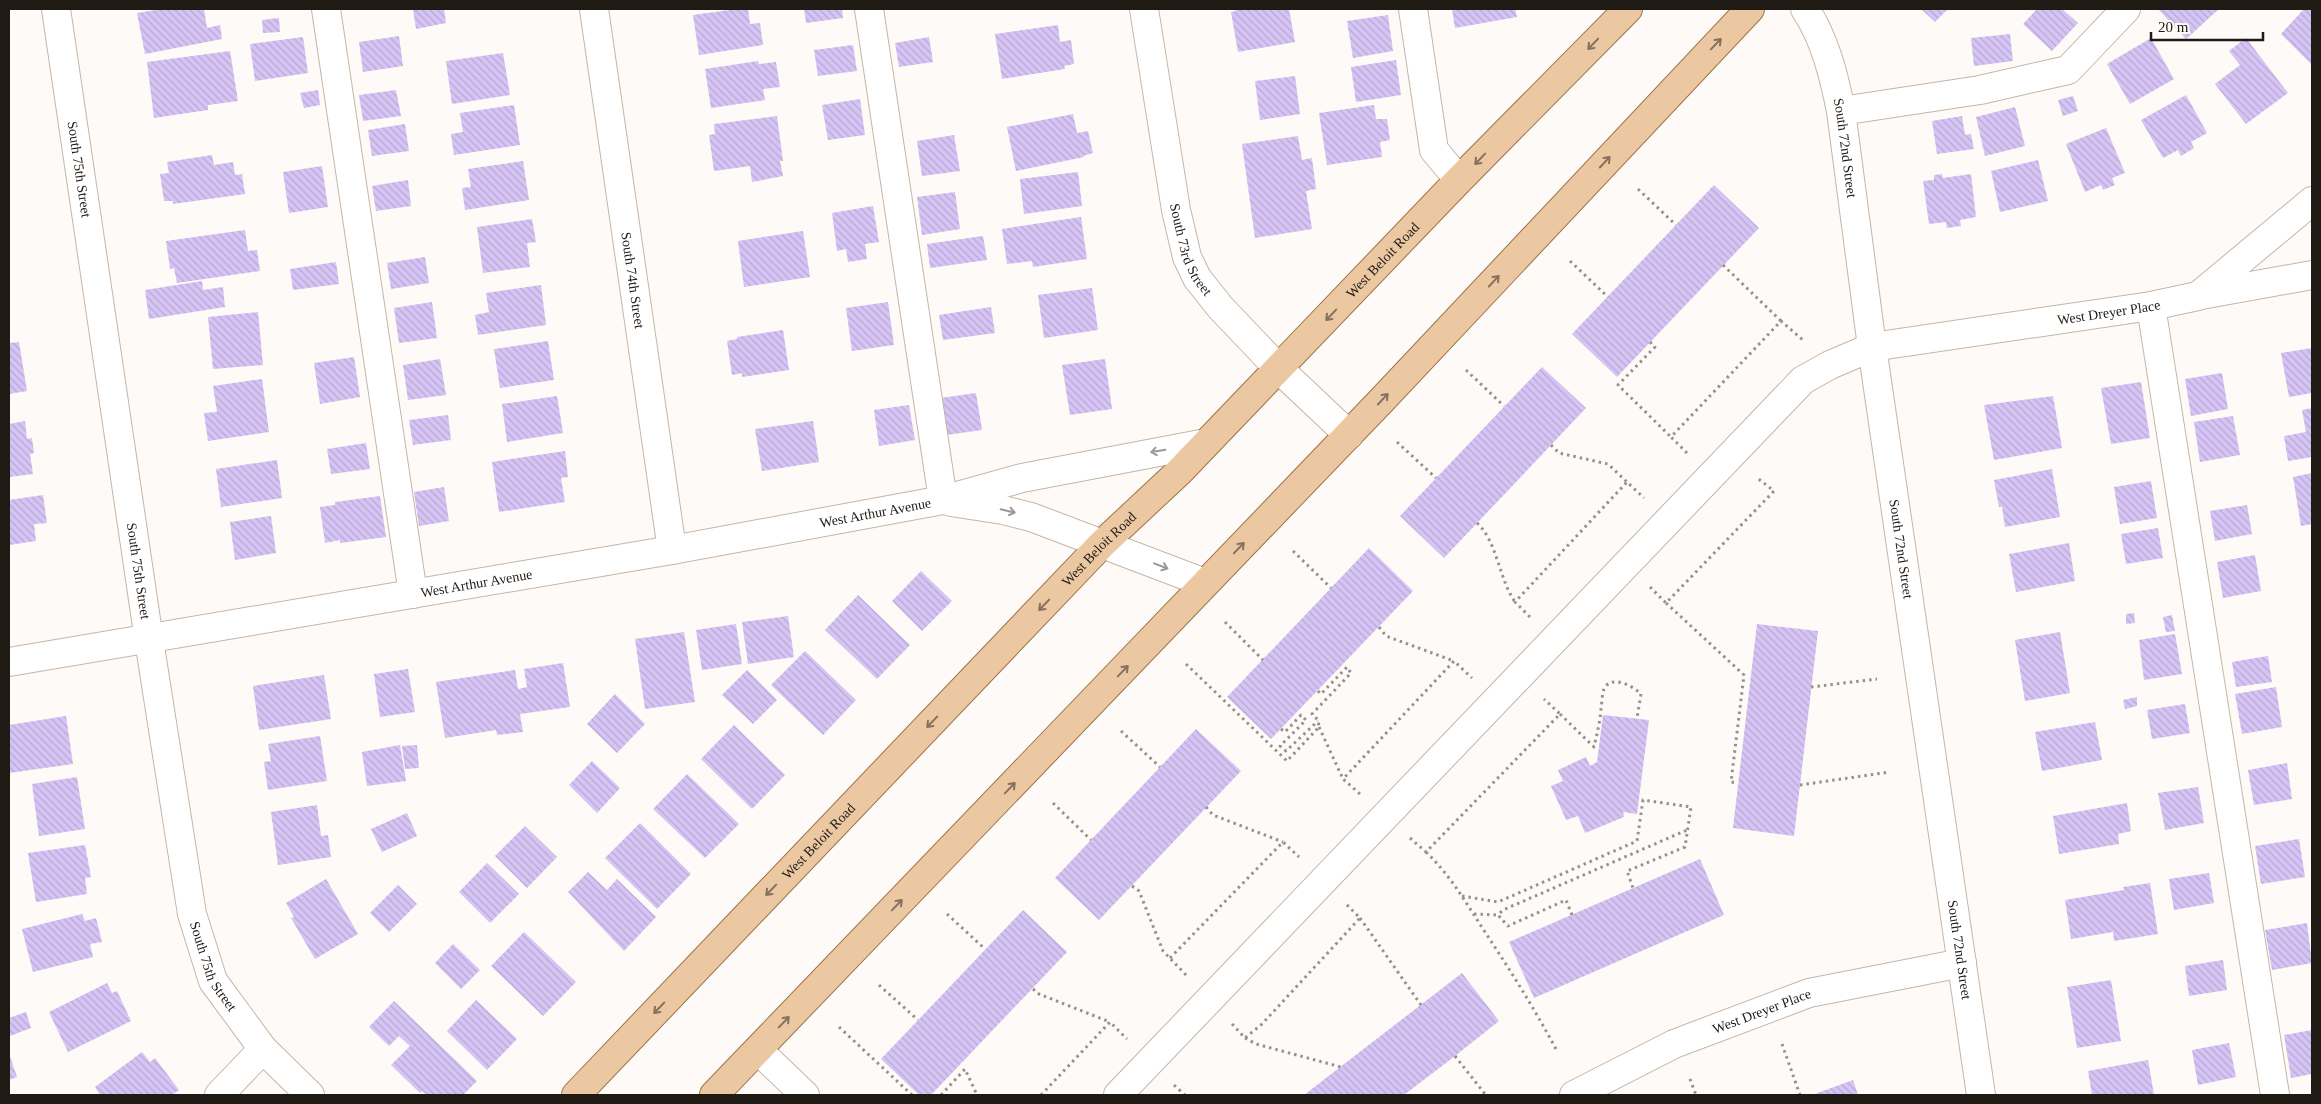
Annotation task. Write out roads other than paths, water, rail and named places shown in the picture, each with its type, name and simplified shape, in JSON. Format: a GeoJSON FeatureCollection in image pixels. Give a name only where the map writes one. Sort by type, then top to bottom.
{"type":"FeatureCollection","features":[{"type":"Feature","properties":{"kind":"main road","name":"West Beloit Road"},"geometry":{"type":"LineString","coordinates":[[576,1095],[1102,544],[1179,472],[1459,180],[1628,9]]}},
{"type":"Feature","properties":{"kind":"main road"},"geometry":{"type":"LineString","coordinates":[[714,1095],[1349,435],[1750,9]]}},
{"type":"Feature","properties":{"kind":"street","name":"South 75th Street"},"geometry":{"type":"LineString","coordinates":[[56,9],[148,640],[192,914],[213,981],[264,1049],[310,1095]]}},
{"type":"Feature","properties":{"kind":"street"},"geometry":{"type":"LineString","coordinates":[[326,9],[413,594]]}},
{"type":"Feature","properties":{"kind":"street","name":"South 74th Street"},"geometry":{"type":"LineString","coordinates":[[594,9],[672,550]]}},
{"type":"Feature","properties":{"kind":"street"},"geometry":{"type":"LineString","coordinates":[[869,9],[943,500]]}},
{"type":"Feature","properties":{"kind":"street","name":"South 73rd Street"},"geometry":{"type":"LineString","coordinates":[[1144,9],[1176,210],[1187,257],[1197,278],[1220,307],[1278,369],[1349,435]]}},
{"type":"Feature","properties":{"kind":"street"},"geometry":{"type":"LineString","coordinates":[[1413,9],[1434,150],[1459,180]]}},
{"type":"Feature","properties":{"kind":"street","name":"South 72nd Street"},"geometry":{"type":"LineString","coordinates":[[1805,9],[1821,37],[1835,82],[1841,112],[1872,347],[1981,1095]]}},
{"type":"Feature","properties":{"kind":"street"},"geometry":{"type":"LineString","coordinates":[[1841,112],[1980,90],[2068,70],[2126,9]]}},
{"type":"Feature","properties":{"kind":"street","name":"West Dreyer Place"},"geometry":{"type":"LineString","coordinates":[[1118,1095],[1803,380],[1830,365],[1872,347],[2151,306],[2198,296],[2312,201]]}},
{"type":"Feature","properties":{"kind":"street"},"geometry":{"type":"LineString","coordinates":[[2198,296],[2312,275]]}},
{"type":"Feature","properties":{"kind":"street"},"geometry":{"type":"LineString","coordinates":[[2151,306],[2275,1095]]}},
{"type":"Feature","properties":{"kind":"street","name":"West Arthur Avenue"},"geometry":{"type":"LineString","coordinates":[[9,662],[672,550],[943,500],[1022,478],[1206,443]]}},
{"type":"Feature","properties":{"kind":"street","name":"West Arthur Avenue"},"geometry":{"type":"LineString","coordinates":[[943,500],[1003,510],[1030,517],[1205,583]]}},
{"type":"Feature","properties":{"kind":"street","name":"West Dreyer Place"},"geometry":{"type":"LineString","coordinates":[[1574,1095],[1674,1044],[1809,993],[1962,964]]}},
{"type":"Feature","properties":{"kind":"street"},"geometry":{"type":"LineString","coordinates":[[219,1095],[264,1049]]}},
{"type":"Feature","properties":{"kind":"street"},"geometry":{"type":"LineString","coordinates":[[758,1050],[805,1095]]}}]}
